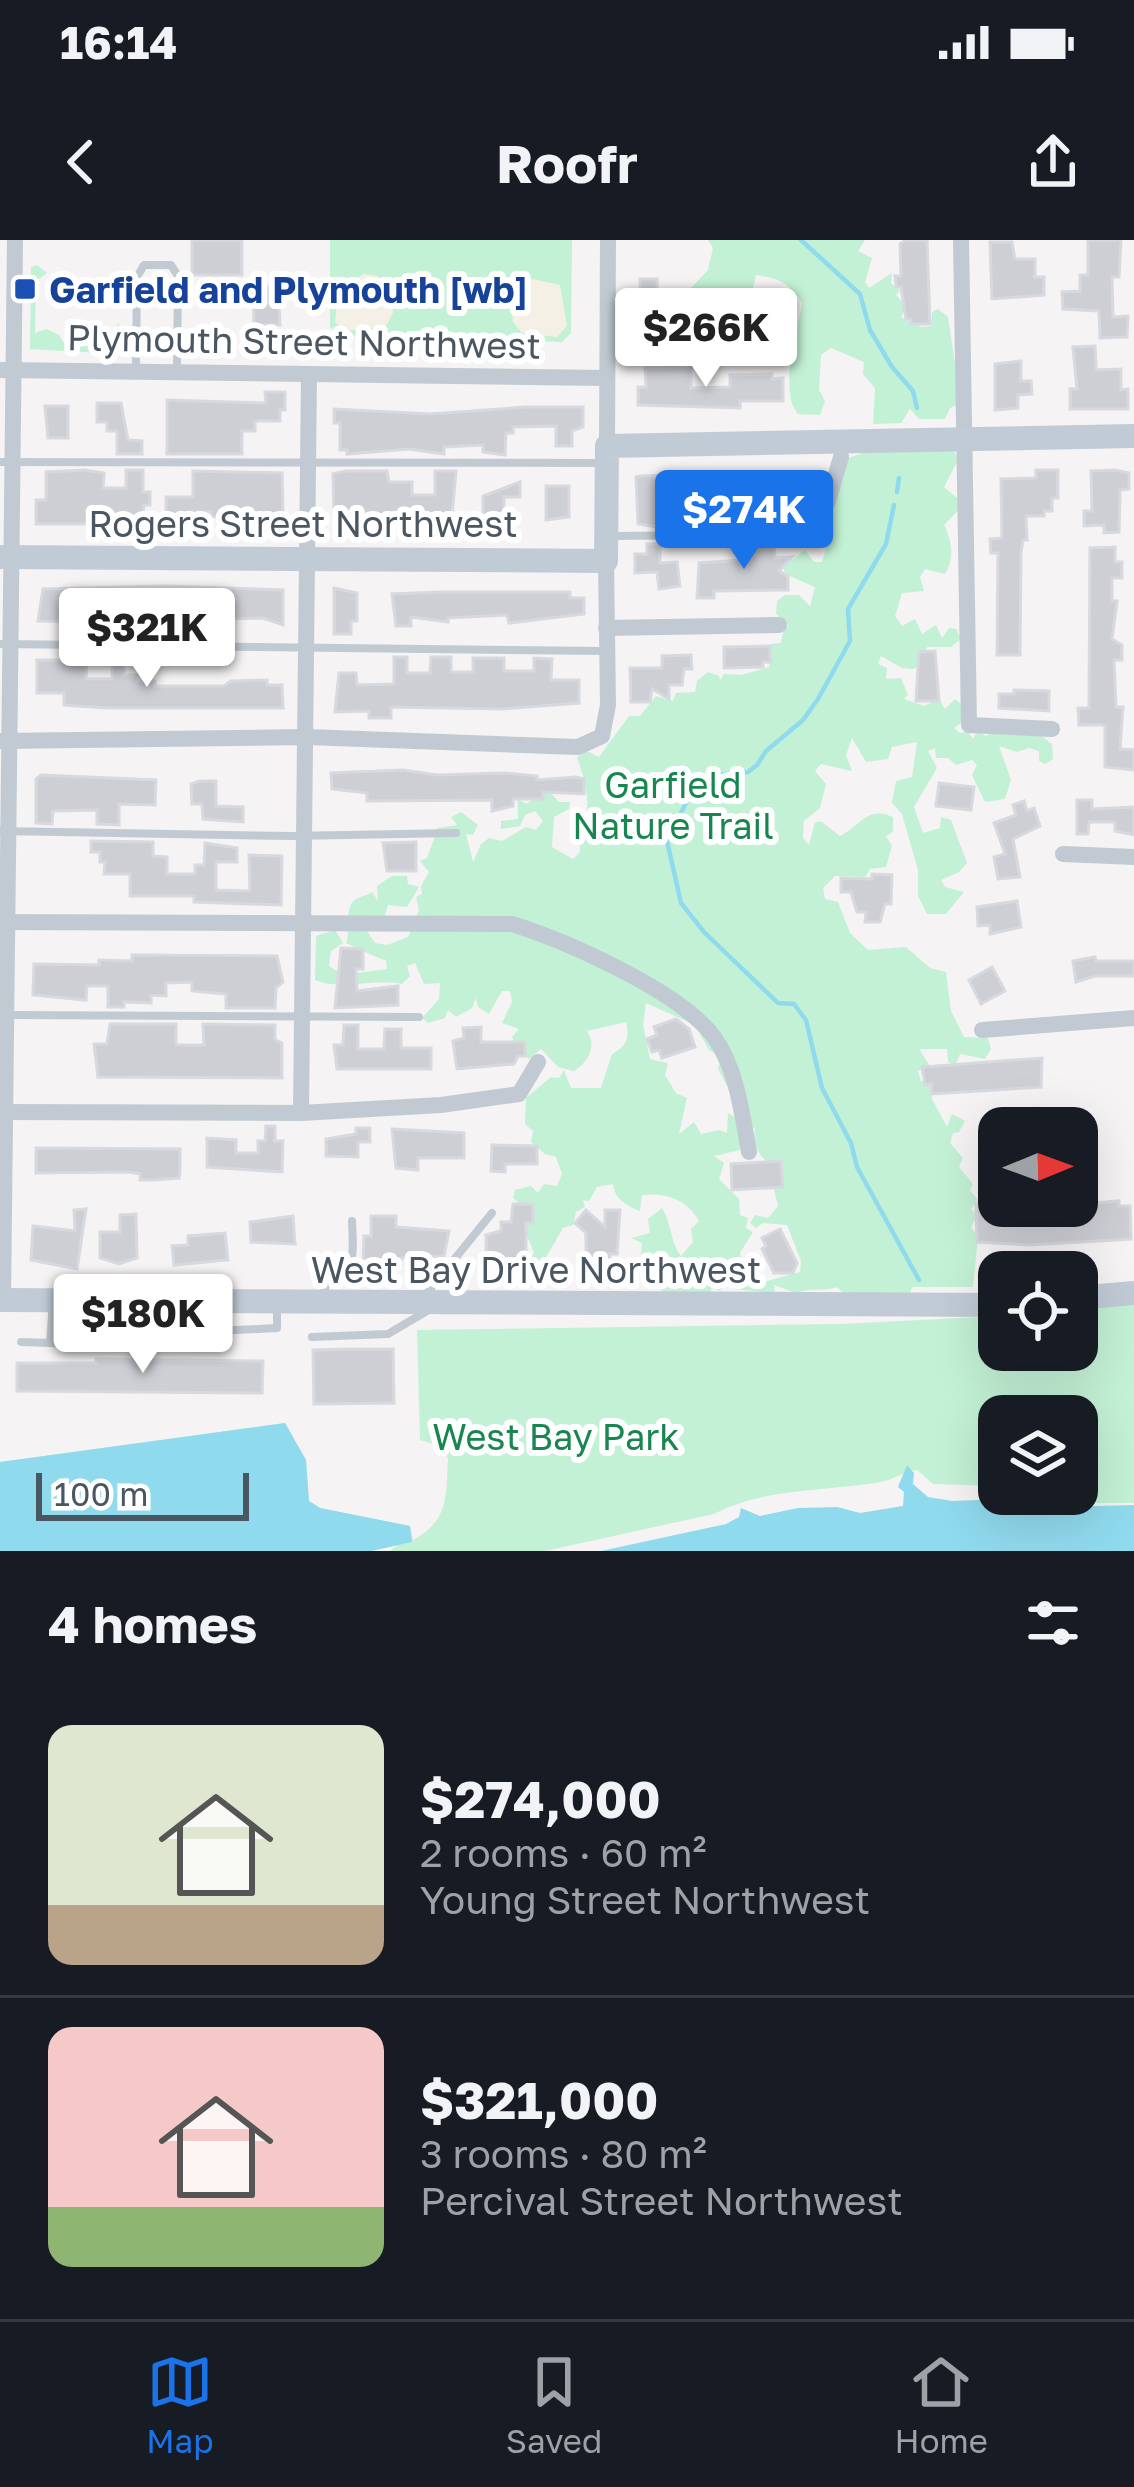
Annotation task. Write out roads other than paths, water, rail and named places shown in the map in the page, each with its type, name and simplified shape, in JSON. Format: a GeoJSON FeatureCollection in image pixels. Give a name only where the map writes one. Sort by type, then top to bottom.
{"type":"FeatureCollection","features":[{"type":"Feature","properties":{"kind":"street"},"geometry":{"type":"LineString","coordinates":[[2,1300],[7,276],[15,240]]}},
{"type":"Feature","properties":{"kind":"street"},"geometry":{"type":"LineString","coordinates":[[4,741],[307,737],[574,746],[602,736],[608,705],[608,240]]}},
{"type":"Feature","properties":{"kind":"street"},"geometry":{"type":"LineString","coordinates":[[961,240],[969,725],[1052,729]]}},
{"type":"Feature","properties":{"kind":"street","name":"Plymouth Street Northwest"},"geometry":{"type":"LineString","coordinates":[[7,370],[607,377]]}},
{"type":"Feature","properties":{"kind":"street"},"geometry":{"type":"LineString","coordinates":[[301,1113],[309,375]]}},
{"type":"Feature","properties":{"kind":"street"},"geometry":{"type":"LineString","coordinates":[[607,454],[1134,436]]}},
{"type":"Feature","properties":{"kind":"street"},"geometry":{"type":"LineString","coordinates":[[811,534],[828,501],[841,457]]}},
{"type":"Feature","properties":{"kind":"street","name":"Rogers Street Northwest"},"geometry":{"type":"LineString","coordinates":[[6,557],[308,559],[606,549]]}},
{"type":"Feature","properties":{"kind":"street"},"geometry":{"type":"LineString","coordinates":[[606,628],[779,626]]}},
{"type":"Feature","properties":{"kind":"street"},"geometry":{"type":"LineString","coordinates":[[1063,854],[1134,857]]}},
{"type":"Feature","properties":{"kind":"street"},"geometry":{"type":"LineString","coordinates":[[3,922],[512,925],[582,951],[668,1000],[716,1039],[741,1106],[749,1152]]}},
{"type":"Feature","properties":{"kind":"street"},"geometry":{"type":"LineString","coordinates":[[982,1030],[1134,1018]]}},
{"type":"Feature","properties":{"kind":"street"},"geometry":{"type":"LineString","coordinates":[[2,1112],[301,1113],[509,1098],[519,1094],[538,1062]]}},
{"type":"Feature","properties":{"kind":"street"},"geometry":{"type":"LineString","coordinates":[[1098,1296],[1134,1293]]}},
{"type":"Feature","properties":{"kind":"street","name":"West Bay Drive Northwest"},"geometry":{"type":"LineString","coordinates":[[2,1300],[978,1305]]}},
{"type":"Feature","properties":{"kind":"lane"},"geometry":{"type":"LineString","coordinates":[[136,371],[137,277],[151,263],[171,266],[178,276],[177,372]]}},
{"type":"Feature","properties":{"kind":"lane"},"geometry":{"type":"LineString","coordinates":[[6,461],[310,463],[607,454]]}},
{"type":"Feature","properties":{"kind":"lane"},"geometry":{"type":"LineString","coordinates":[[606,549],[811,534]]}},
{"type":"Feature","properties":{"kind":"lane"},"geometry":{"type":"LineString","coordinates":[[5,644],[607,651]]}},
{"type":"Feature","properties":{"kind":"lane"},"geometry":{"type":"LineString","coordinates":[[4,831],[307,836],[456,833]]}},
{"type":"Feature","properties":{"kind":"lane"},"geometry":{"type":"LineString","coordinates":[[3,1015],[419,1017]]}},
{"type":"Feature","properties":{"kind":"lane"},"geometry":{"type":"LineString","coordinates":[[312,1336],[388,1334],[427,1303],[492,1213]]}},
{"type":"Feature","properties":{"kind":"lane"},"geometry":{"type":"LineString","coordinates":[[322,1304],[326,1286],[345,1277],[352,1266],[352,1221]]}},
{"type":"Feature","properties":{"kind":"lane"},"geometry":{"type":"LineString","coordinates":[[50,1343],[53,1300]]}},
{"type":"Feature","properties":{"kind":"lane"},"geometry":{"type":"LineString","coordinates":[[95,1337],[277,1328],[277,1304]]}},
{"type":"Feature","properties":{"kind":"lane"},"geometry":{"type":"LineString","coordinates":[[20,1342],[72,1344]]}},
{"type":"Feature","properties":{"kind":"water"},"geometry":{"type":"Polygon","coordinates":[[[285,1423],[306,1460],[309,1501],[320,1508],[410,1526],[412,1542],[371,1551],[0,1551],[0,1462],[285,1423]]]}},
{"type":"Feature","properties":{"kind":"water"},"geometry":{"type":"Polygon","coordinates":[[[907,1465],[914,1473],[913,1484],[928,1497],[978,1500],[978,1515],[1098,1515],[1098,1506],[1134,1505],[1134,1551],[601,1551],[726,1524],[739,1517],[741,1508],[760,1516],[798,1508],[837,1507],[860,1513],[903,1506],[904,1492],[898,1487],[907,1465]]]}},
{"type":"Feature","properties":{"kind":"waterway"},"geometry":{"type":"LineString","coordinates":[[801,240],[860,294],[870,330],[913,391],[917,408]]}},
{"type":"Feature","properties":{"kind":"waterway"},"geometry":{"type":"LineString","coordinates":[[897,492],[899,478]]}},
{"type":"Feature","properties":{"kind":"waterway"},"geometry":{"type":"LineString","coordinates":[[894,505],[886,544],[848,609],[850,641],[818,699],[803,720],[748,772],[716,775],[693,789],[667,841],[681,903],[704,932],[778,1003],[794,1004],[806,1020],[822,1088],[851,1143],[857,1167],[919,1280]]}},
{"type":"Feature","properties":{"kind":"place","name":"Garfield and Plymouth [wb]"},"geometry":{"type":"Point","coordinates":[25,289]}},
{"type":"Feature","properties":{"kind":"park label","name":"Garfield Nature Trail"},"geometry":{"type":"Point","coordinates":[673,804]}},
{"type":"Feature","properties":{"kind":"park label","name":"West Bay Park"},"geometry":{"type":"Point","coordinates":[556,1436]}}]}
